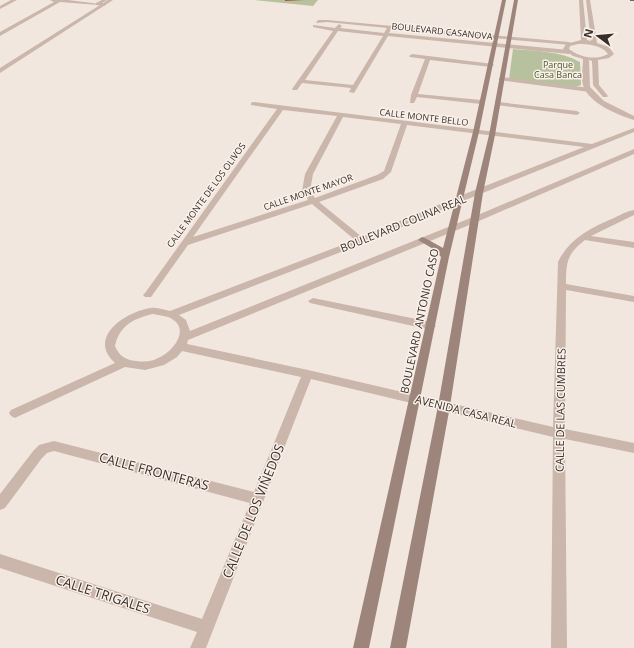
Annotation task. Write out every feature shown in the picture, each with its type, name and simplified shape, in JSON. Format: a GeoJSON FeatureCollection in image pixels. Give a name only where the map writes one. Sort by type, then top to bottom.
{"type":"FeatureCollection","features":[{"type":"Feature","properties":{"kind":"main road"},"geometry":{"type":"LineString","coordinates":[[398,648],[444,406],[458,315],[476,219],[479,193],[498,104],[501,79],[515,4],[504,3]]}},
{"type":"Feature","properties":{"kind":"main road","name":"BOULEVARD ANTONIO CASO"},"geometry":{"type":"LineString","coordinates":[[361,648],[445,257],[476,132],[481,102],[501,22],[504,3]]}},
{"type":"Feature","properties":{"kind":"main road"},"geometry":{"type":"LineString","coordinates":[[501,22],[512,22]]}},
{"type":"Feature","properties":{"kind":"main road"},"geometry":{"type":"LineString","coordinates":[[422,240],[438,248],[445,257]]}},
{"type":"Feature","properties":{"kind":"street"},"geometry":{"type":"LineString","coordinates":[[0,8],[15,0]]}},
{"type":"Feature","properties":{"kind":"street"},"geometry":{"type":"LineString","coordinates":[[51,0],[102,2],[111,0]]}},
{"type":"Feature","properties":{"kind":"street"},"geometry":{"type":"LineString","coordinates":[[581,0],[584,42]]}},
{"type":"Feature","properties":{"kind":"street"},"geometry":{"type":"LineString","coordinates":[[588,0],[594,43],[607,48],[611,54],[608,57],[595,59],[597,88],[609,100],[634,113]]}},
{"type":"Feature","properties":{"kind":"street"},"geometry":{"type":"LineString","coordinates":[[0,34],[59,1]]}},
{"type":"Feature","properties":{"kind":"street"},"geometry":{"type":"LineString","coordinates":[[0,65],[102,2]]}},
{"type":"Feature","properties":{"kind":"street"},"geometry":{"type":"LineString","coordinates":[[0,71],[102,2]]}},
{"type":"Feature","properties":{"kind":"street","name":"BOULEVARD CASANOVA"},"geometry":{"type":"LineString","coordinates":[[496,42],[322,21],[316,24],[336,30],[386,35],[508,43],[569,52],[586,58],[595,59]]}},
{"type":"Feature","properties":{"kind":"street"},"geometry":{"type":"LineString","coordinates":[[295,89],[341,23]]}},
{"type":"Feature","properties":{"kind":"street"},"geometry":{"type":"LineString","coordinates":[[301,81],[353,90],[390,28]]}},
{"type":"Feature","properties":{"kind":"street","name":"BOULEVARD CASANOVA"},"geometry":{"type":"LineString","coordinates":[[508,43],[594,43]]}},
{"type":"Feature","properties":{"kind":"street"},"geometry":{"type":"LineString","coordinates":[[569,44],[566,48],[569,52]]}},
{"type":"Feature","properties":{"kind":"street"},"geometry":{"type":"LineString","coordinates":[[412,56],[491,65]]}},
{"type":"Feature","properties":{"kind":"street"},"geometry":{"type":"LineString","coordinates":[[412,102],[428,58]]}},
{"type":"Feature","properties":{"kind":"street"},"geometry":{"type":"LineString","coordinates":[[586,58],[587,84],[590,90],[604,103],[634,118]]}},
{"type":"Feature","properties":{"kind":"street"},"geometry":{"type":"LineString","coordinates":[[501,79],[590,90]]}},
{"type":"Feature","properties":{"kind":"street"},"geometry":{"type":"LineString","coordinates":[[414,94],[481,102]]}},
{"type":"Feature","properties":{"kind":"street","name":"CALLE MONTE BELLO"},"geometry":{"type":"LineString","coordinates":[[253,104],[492,135],[593,146]]}},
{"type":"Feature","properties":{"kind":"street"},"geometry":{"type":"LineString","coordinates":[[498,104],[577,113]]}},
{"type":"Feature","properties":{"kind":"street","name":"CALLE MONTE DE LOS OLIVOS"},"geometry":{"type":"LineString","coordinates":[[148,295],[282,107]]}},
{"type":"Feature","properties":{"kind":"street"},"geometry":{"type":"LineString","coordinates":[[341,115],[308,174],[306,191],[314,201],[360,242]]}},
{"type":"Feature","properties":{"kind":"street","name":"CALLE MONTE MAYOR"},"geometry":{"type":"LineString","coordinates":[[185,243],[314,201],[384,175],[404,124]]}},
{"type":"Feature","properties":{"kind":"street","name":"BOULEVARD COLINA REAL"},"geometry":{"type":"LineString","coordinates":[[171,314],[360,242],[460,199],[479,193],[634,130]]}},
{"type":"Feature","properties":{"kind":"street","name":"BOULEVARD COLINA REAL"},"geometry":{"type":"LineString","coordinates":[[184,342],[634,151]]}},
{"type":"Feature","properties":{"kind":"street","name":"CALLE DE LAS CUMBRES"},"geometry":{"type":"LineString","coordinates":[[559,648],[559,433],[562,262],[565,253],[572,245],[583,237],[634,212]]}},
{"type":"Feature","properties":{"kind":"street"},"geometry":{"type":"LineString","coordinates":[[583,237],[634,245]]}},
{"type":"Feature","properties":{"kind":"street"},"geometry":{"type":"LineString","coordinates":[[562,286],[634,299]]}},
{"type":"Feature","properties":{"kind":"street"},"geometry":{"type":"LineString","coordinates":[[313,301],[431,326]]}},
{"type":"Feature","properties":{"kind":"street"},"geometry":{"type":"LineString","coordinates":[[162,312],[171,314],[182,321],[185,326],[184,342],[171,357],[155,364],[138,366],[124,363],[116,358],[110,346],[112,335],[119,325],[134,316],[144,313],[162,312]]}},
{"type":"Feature","properties":{"kind":"street","name":"AVENIDA CASA REAL"},"geometry":{"type":"LineString","coordinates":[[184,342],[308,374],[559,433],[634,448]]}},
{"type":"Feature","properties":{"kind":"street"},"geometry":{"type":"LineString","coordinates":[[15,413],[124,363]]}},
{"type":"Feature","properties":{"kind":"street","name":"CALLE DE LOS VIÑEDOS"},"geometry":{"type":"LineString","coordinates":[[198,648],[308,374]]}},
{"type":"Feature","properties":{"kind":"street","name":"CALLE FRONTERAS"},"geometry":{"type":"LineString","coordinates":[[0,504],[38,454],[48,447],[66,448],[258,498]]}},
{"type":"Feature","properties":{"kind":"street","name":"CALLE TRIGALES"},"geometry":{"type":"LineString","coordinates":[[0,561],[206,628]]}},
{"type":"Feature","properties":{"kind":"green space"},"geometry":{"type":"Polygon","coordinates":[[[254,0],[318,0],[313,6],[254,0]]]}},
{"type":"Feature","properties":{"kind":"green space","name":"Parque Casa Banca"},"geometry":{"type":"Polygon","coordinates":[[[513,49],[556,54],[572,58],[580,62],[581,85],[575,87],[509,79],[513,49]]]}}]}
